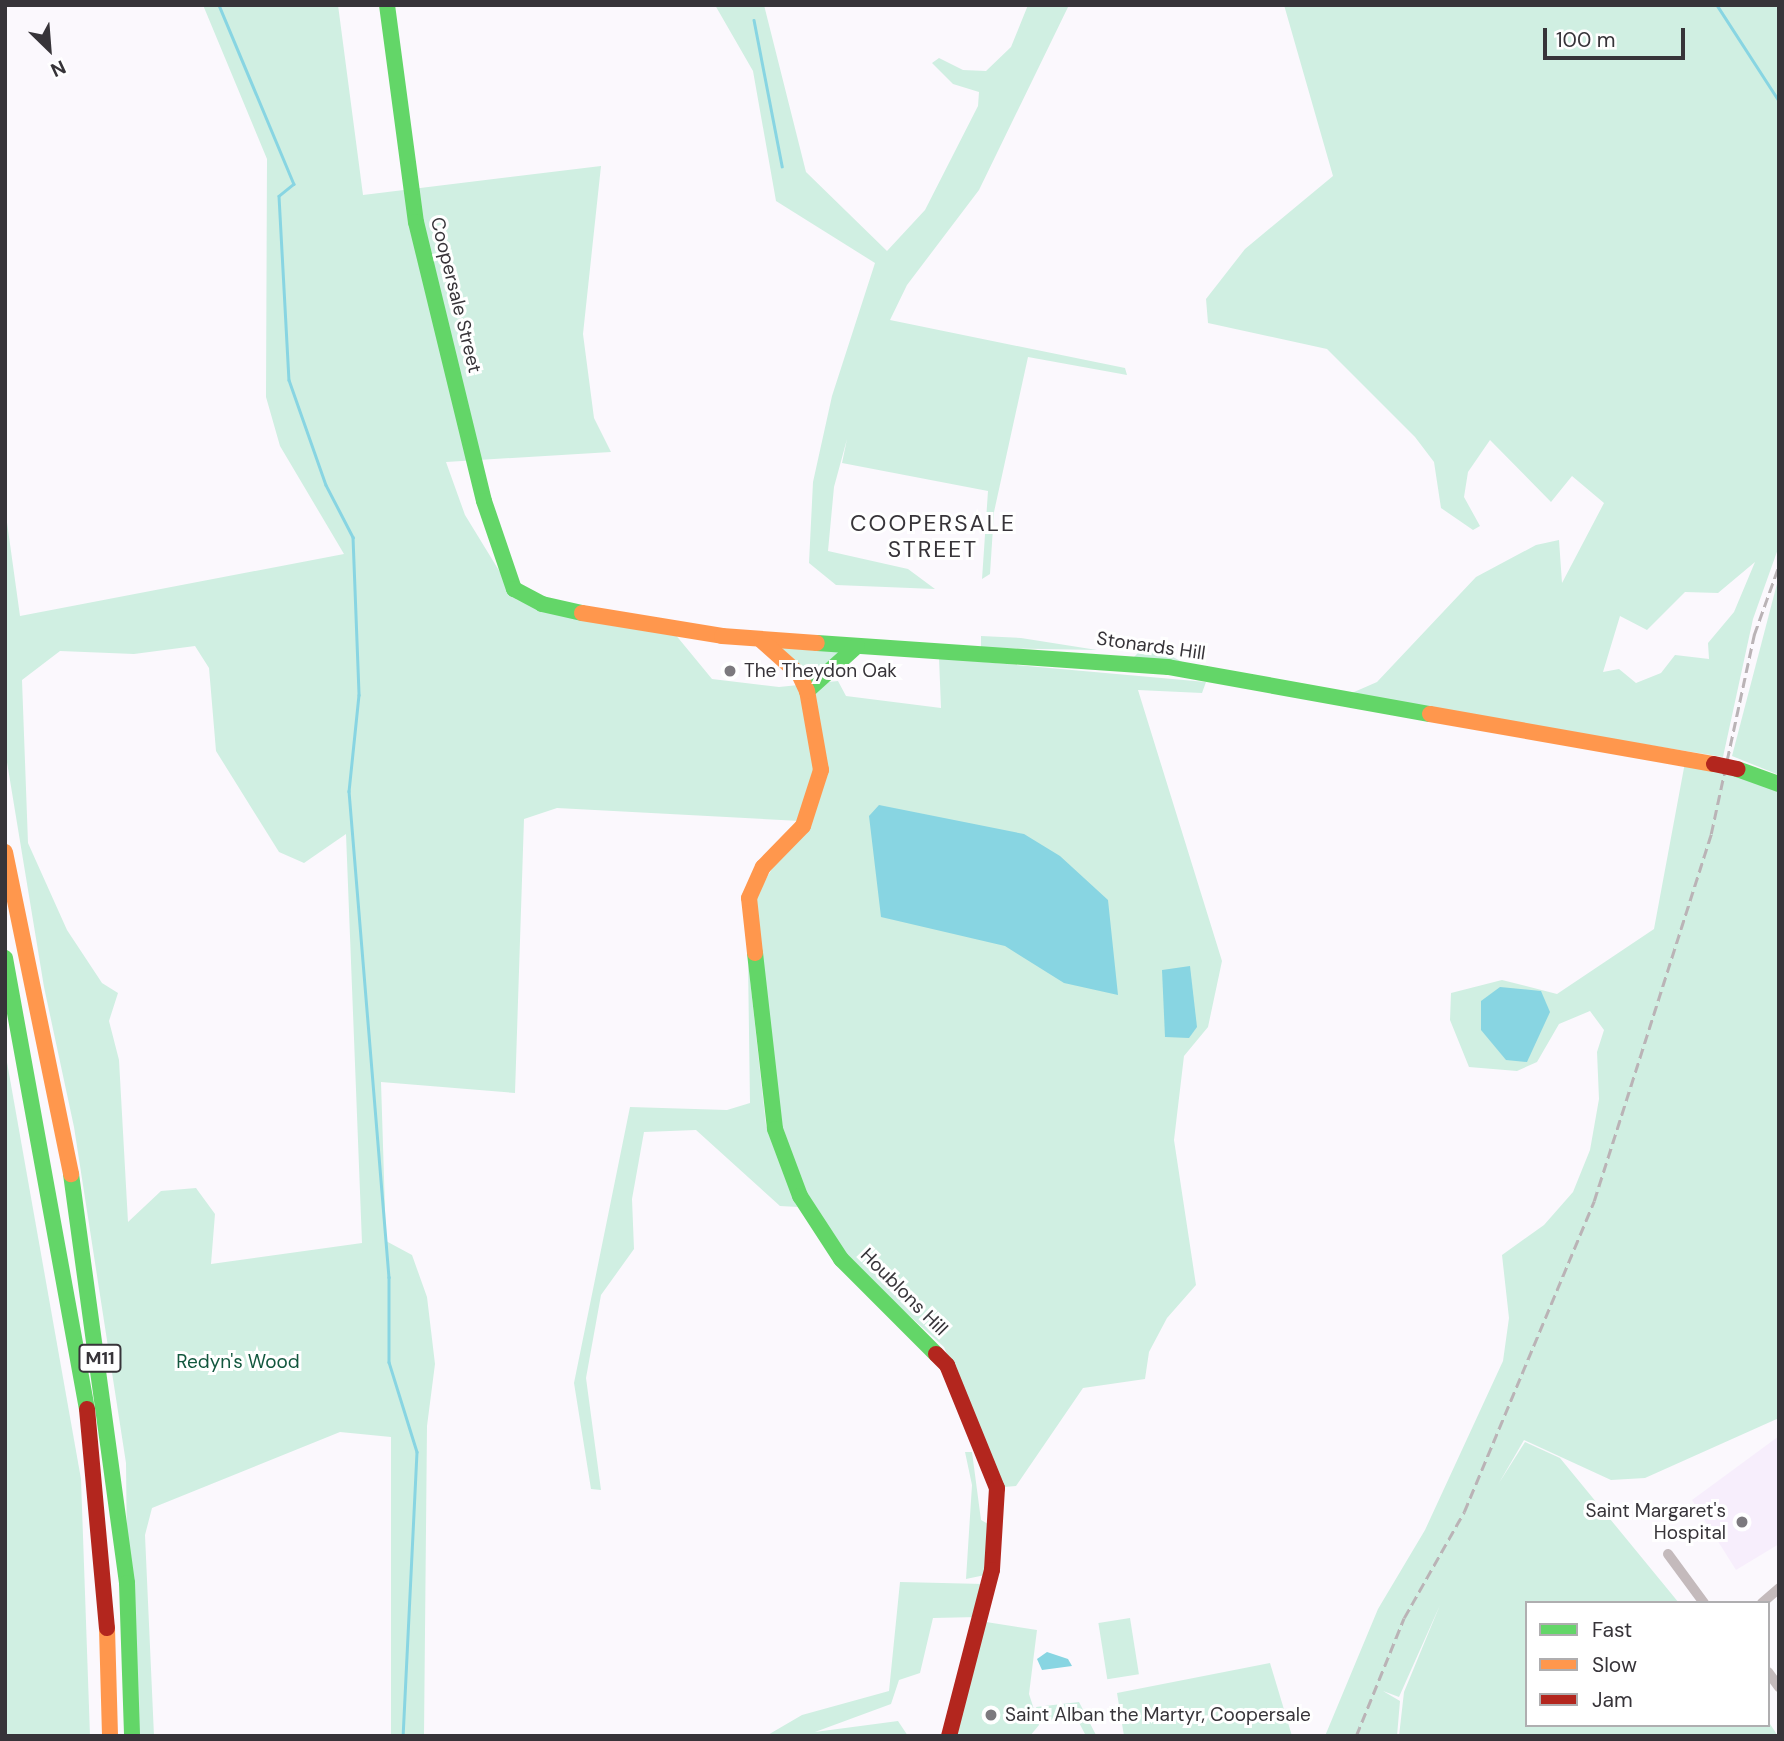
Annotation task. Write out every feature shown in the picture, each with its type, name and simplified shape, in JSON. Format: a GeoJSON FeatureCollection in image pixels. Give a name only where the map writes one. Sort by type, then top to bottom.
{"type":"FeatureCollection","features":[{"type":"Feature","properties":{"kind":"main road","name":"Coopersale Street"},"geometry":{"type":"LineString","coordinates":[[387,5],[416,222],[484,501],[514,589]]}},
{"type":"Feature","properties":{"kind":"main road","name":"Stonards Hill"},"geometry":{"type":"LineString","coordinates":[[514,589],[542,604],[597,616],[762,641],[1168,667],[1714,764],[1779,784]]}},
{"type":"Feature","properties":{"kind":"main road","name":"Houblons Hill"},"geometry":{"type":"LineString","coordinates":[[762,641],[799,674],[807,691],[821,770],[815,803],[803,826],[763,867],[749,898],[775,1129],[800,1196],[841,1259],[947,1365],[998,1488],[992,1570],[949,1736]]}},
{"type":"Feature","properties":{"kind":"main road"},"geometry":{"type":"LineString","coordinates":[[807,691],[857,646]]}},
{"type":"Feature","properties":{"kind":"main road","name":"M11"},"geometry":{"type":"LineString","coordinates":[[5,852],[74,1190],[108,1410],[127,1583],[132,1736]]}},
{"type":"Feature","properties":{"kind":"main road","name":"M11"},"geometry":{"type":"LineString","coordinates":[[5,958],[88,1415],[106,1588],[110,1736]]}},
{"type":"Feature","properties":{"kind":"street"},"geometry":{"type":"LineString","coordinates":[[1668,1554],[1703,1601]]}},
{"type":"Feature","properties":{"kind":"street"},"geometry":{"type":"LineString","coordinates":[[1764,1601],[1779,1588]]}},
{"type":"Feature","properties":{"kind":"shaded area","name":"Saint Margaret's Hospital"},"geometry":{"type":"Polygon","coordinates":[[[1779,1436],[1779,1544],[1736,1570],[1692,1500],[1779,1436]]]}},
{"type":"Feature","properties":{"kind":"green space","name":"Redyn's Wood"},"geometry":{"type":"Polygon","coordinates":[[[203,5],[338,5],[363,195],[601,166],[583,334],[594,418],[611,452],[446,462],[465,515],[517,600],[670,628],[712,679],[779,687],[838,681],[846,696],[941,708],[939,658],[1206,682],[1202,693],[1138,690],[1222,961],[1208,1027],[1184,1056],[1174,1140],[1196,1285],[1167,1318],[1149,1352],[1145,1379],[1083,1388],[1016,1486],[1004,1487],[944,1347],[852,1264],[804,1202],[782,1150],[753,901],[800,821],[557,808],[524,819],[515,1093],[381,1082],[386,1241],[412,1255],[427,1297],[435,1364],[427,1426],[424,1736],[391,1736],[391,1437],[340,1432],[152,1508],[145,1535],[154,1736],[129,1736],[126,1463],[74,1127],[44,987],[5,750],[5,508],[20,616],[344,554],[280,446],[266,397],[267,159],[203,5]],[[195,646],[134,654],[60,651],[22,680],[28,843],[67,930],[102,983],[118,993],[109,1021],[119,1060],[128,1222],[161,1191],[196,1188],[215,1214],[211,1264],[362,1243],[346,834],[304,863],[279,852],[216,751],[209,668],[195,646]]]}},
{"type":"Feature","properties":{"kind":"green space"},"geometry":{"type":"Polygon","coordinates":[[[715,5],[764,5],[806,172],[887,251],[925,210],[978,106],[979,92],[953,84],[932,63],[939,58],[963,70],[986,71],[1011,47],[1028,5],[1069,5],[979,190],[907,285],[890,320],[1125,368],[1127,375],[1028,357],[994,512],[990,574],[982,579],[988,491],[842,463],[847,439],[834,487],[828,551],[908,569],[935,589],[836,585],[809,563],[813,482],[832,396],[875,263],[776,201],[753,71],[715,5]]]}},
{"type":"Feature","properties":{"kind":"green space"},"geometry":{"type":"Polygon","coordinates":[[[1284,5],[1779,5],[1779,546],[1753,619],[1723,757],[1345,696],[1377,682],[1476,577],[1536,545],[1559,540],[1562,583],[1604,503],[1572,476],[1551,502],[1490,440],[1468,472],[1464,497],[1480,526],[1473,530],[1441,508],[1434,462],[1415,437],[1327,349],[1208,323],[1206,299],[1245,249],[1333,176],[1284,5]],[[1755,562],[1718,593],[1685,592],[1647,630],[1620,616],[1603,672],[1619,669],[1636,683],[1661,673],[1675,655],[1709,659],[1708,643],[1734,612],[1755,562]]]}},
{"type":"Feature","properties":{"kind":"green space"},"geometry":{"type":"Polygon","coordinates":[[[1779,576],[1779,775],[1732,756],[1779,576]]]}},
{"type":"Feature","properties":{"kind":"green space"},"geometry":{"type":"Polygon","coordinates":[[[981,636],[1021,638],[1097,650],[981,648],[981,636]]]}},
{"type":"Feature","properties":{"kind":"green space"},"geometry":{"type":"Polygon","coordinates":[[[1148,643],[1191,667],[1134,657],[1148,643]]]}},
{"type":"Feature","properties":{"kind":"green space"},"geometry":{"type":"Polygon","coordinates":[[[775,645],[848,650],[810,678],[775,645]]]}},
{"type":"Feature","properties":{"kind":"green space"},"geometry":{"type":"Polygon","coordinates":[[[1686,757],[1779,785],[1779,1418],[1645,1478],[1611,1480],[1524,1440],[1499,1483],[1525,1442],[1560,1458],[1677,1601],[1525,1601],[1525,1727],[1770,1727],[1770,1724],[1778,1736],[1399,1736],[1404,1692],[1440,1605],[1399,1697],[1383,1691],[1400,1701],[1397,1736],[1325,1736],[1378,1609],[1425,1530],[1503,1361],[1509,1318],[1502,1255],[1544,1225],[1573,1192],[1590,1150],[1599,1099],[1597,1052],[1604,1030],[1590,1011],[1559,1024],[1537,1062],[1517,1071],[1469,1067],[1450,1020],[1451,993],[1502,980],[1557,994],[1654,929],[1686,757]]]}},
{"type":"Feature","properties":{"kind":"green space"},"geometry":{"type":"Polygon","coordinates":[[[748,961],[766,1125],[798,1207],[780,1206],[696,1130],[644,1132],[632,1199],[634,1249],[601,1295],[586,1378],[601,1490],[591,1489],[574,1383],[630,1107],[727,1110],[750,1103],[748,961]]]}},
{"type":"Feature","properties":{"kind":"green space"},"geometry":{"type":"Polygon","coordinates":[[[5,1051],[81,1479],[90,1736],[5,1736],[5,1051]]]}},
{"type":"Feature","properties":{"kind":"green space"},"geometry":{"type":"Polygon","coordinates":[[[965,1452],[972,1452],[981,1520],[990,1525],[985,1575],[966,1579],[972,1485],[965,1452]]]}},
{"type":"Feature","properties":{"kind":"green space"},"geometry":{"type":"Polygon","coordinates":[[[900,1582],[984,1584],[978,1617],[933,1618],[920,1673],[899,1680],[891,1704],[815,1732],[898,1721],[908,1736],[766,1736],[802,1715],[889,1691],[900,1582]]]}},
{"type":"Feature","properties":{"kind":"green space"},"geometry":{"type":"Polygon","coordinates":[[[1130,1618],[1139,1674],[1107,1679],[1098,1623],[1130,1618]]]}},
{"type":"Feature","properties":{"kind":"green space"},"geometry":{"type":"Polygon","coordinates":[[[986,1622],[1037,1630],[1029,1694],[1039,1725],[1030,1736],[952,1736],[986,1622]]]}},
{"type":"Feature","properties":{"kind":"green space"},"geometry":{"type":"Polygon","coordinates":[[[1270,1663],[1292,1736],[1124,1736],[1117,1693],[1270,1663]]]}},
{"type":"Feature","properties":{"kind":"green space"},"geometry":{"type":"Polygon","coordinates":[[[1079,1702],[1096,1735],[1086,1736],[1075,1715],[1040,1722],[1036,1707],[1079,1702]]]}},
{"type":"Feature","properties":{"kind":"water"},"geometry":{"type":"Polygon","coordinates":[[[879,805],[1024,834],[1060,856],[1108,900],[1118,995],[1064,983],[1005,946],[881,917],[869,816],[879,805]]]}},
{"type":"Feature","properties":{"kind":"water"},"geometry":{"type":"Polygon","coordinates":[[[1190,966],[1197,1027],[1189,1038],[1165,1037],[1162,970],[1190,966]]]}},
{"type":"Feature","properties":{"kind":"water"},"geometry":{"type":"Polygon","coordinates":[[[1500,987],[1541,991],[1550,1012],[1527,1062],[1506,1060],[1481,1030],[1481,1001],[1500,987]]]}},
{"type":"Feature","properties":{"kind":"water"},"geometry":{"type":"Polygon","coordinates":[[[1047,1652],[1068,1659],[1072,1666],[1042,1670],[1037,1659],[1047,1652]]]}},
{"type":"Feature","properties":{"kind":"waterway"},"geometry":{"type":"LineString","coordinates":[[219,5],[294,184],[279,196],[289,380],[326,485],[353,537],[359,695],[349,791],[389,1277],[389,1362],[417,1452],[403,1736]]}},
{"type":"Feature","properties":{"kind":"waterway"},"geometry":{"type":"LineString","coordinates":[[1717,5],[1779,101]]}},
{"type":"Feature","properties":{"kind":"waterway"},"geometry":{"type":"LineString","coordinates":[[754,20],[782,166]]}},
{"type":"Feature","properties":{"kind":"railway"},"geometry":{"type":"LineString","coordinates":[[1356,1736],[1404,1618],[1464,1512],[1594,1201],[1711,834],[1754,635],[1779,565]]}},
{"type":"Feature","properties":{"kind":"traffic: fast"},"geometry":{"type":"LineString","coordinates":[[387,5],[416,222],[484,501],[514,589],[542,604],[582,613]]}},
{"type":"Feature","properties":{"kind":"traffic: fast"},"geometry":{"type":"LineString","coordinates":[[817,643],[1168,667],[1430,714]]}},
{"type":"Feature","properties":{"kind":"traffic: fast"},"geometry":{"type":"LineString","coordinates":[[807,691],[857,646]]}},
{"type":"Feature","properties":{"kind":"traffic: fast"},"geometry":{"type":"LineString","coordinates":[[1737,769],[1779,784]]}},
{"type":"Feature","properties":{"kind":"traffic: fast"},"geometry":{"type":"LineString","coordinates":[[755,953],[775,1129],[800,1196],[841,1259],[936,1354]]}},
{"type":"Feature","properties":{"kind":"traffic: fast"},"geometry":{"type":"LineString","coordinates":[[5,958],[87,1409]]}},
{"type":"Feature","properties":{"kind":"traffic: fast"},"geometry":{"type":"LineString","coordinates":[[71,1174],[127,1583],[132,1736]]}},
{"type":"Feature","properties":{"kind":"traffic: slow"},"geometry":{"type":"LineString","coordinates":[[582,613],[722,636],[817,643]]}},
{"type":"Feature","properties":{"kind":"traffic: slow"},"geometry":{"type":"LineString","coordinates":[[755,953],[749,898],[763,867],[803,826],[821,770],[807,691],[799,674],[762,641]]}},
{"type":"Feature","properties":{"kind":"traffic: slow"},"geometry":{"type":"LineString","coordinates":[[1430,714],[1714,764]]}},
{"type":"Feature","properties":{"kind":"traffic: slow"},"geometry":{"type":"LineString","coordinates":[[5,852],[71,1174]]}},
{"type":"Feature","properties":{"kind":"traffic: slow"},"geometry":{"type":"LineString","coordinates":[[107,1628],[110,1736]]}},
{"type":"Feature","properties":{"kind":"traffic: jam"},"geometry":{"type":"LineString","coordinates":[[1714,764],[1737,769]]}},
{"type":"Feature","properties":{"kind":"traffic: jam"},"geometry":{"type":"LineString","coordinates":[[936,1354],[947,1365],[997,1488],[992,1570],[949,1736]]}},
{"type":"Feature","properties":{"kind":"traffic: jam"},"geometry":{"type":"LineString","coordinates":[[87,1409],[107,1628]]}},
{"type":"Feature","properties":{"kind":"place","name":"The Theydon Oak"},"geometry":{"type":"Point","coordinates":[730,671]}},
{"type":"Feature","properties":{"kind":"place","name":"Saint Margaret's Hospital"},"geometry":{"type":"Point","coordinates":[1742,1522]}},
{"type":"Feature","properties":{"kind":"place","name":"Saint Alban the Martyr, Coopersale"},"geometry":{"type":"Point","coordinates":[991,1715]}},
{"type":"Feature","properties":{"kind":"district","name":"COOPERSALE STREET"},"geometry":{"type":"Point","coordinates":[933,536]}}]}
